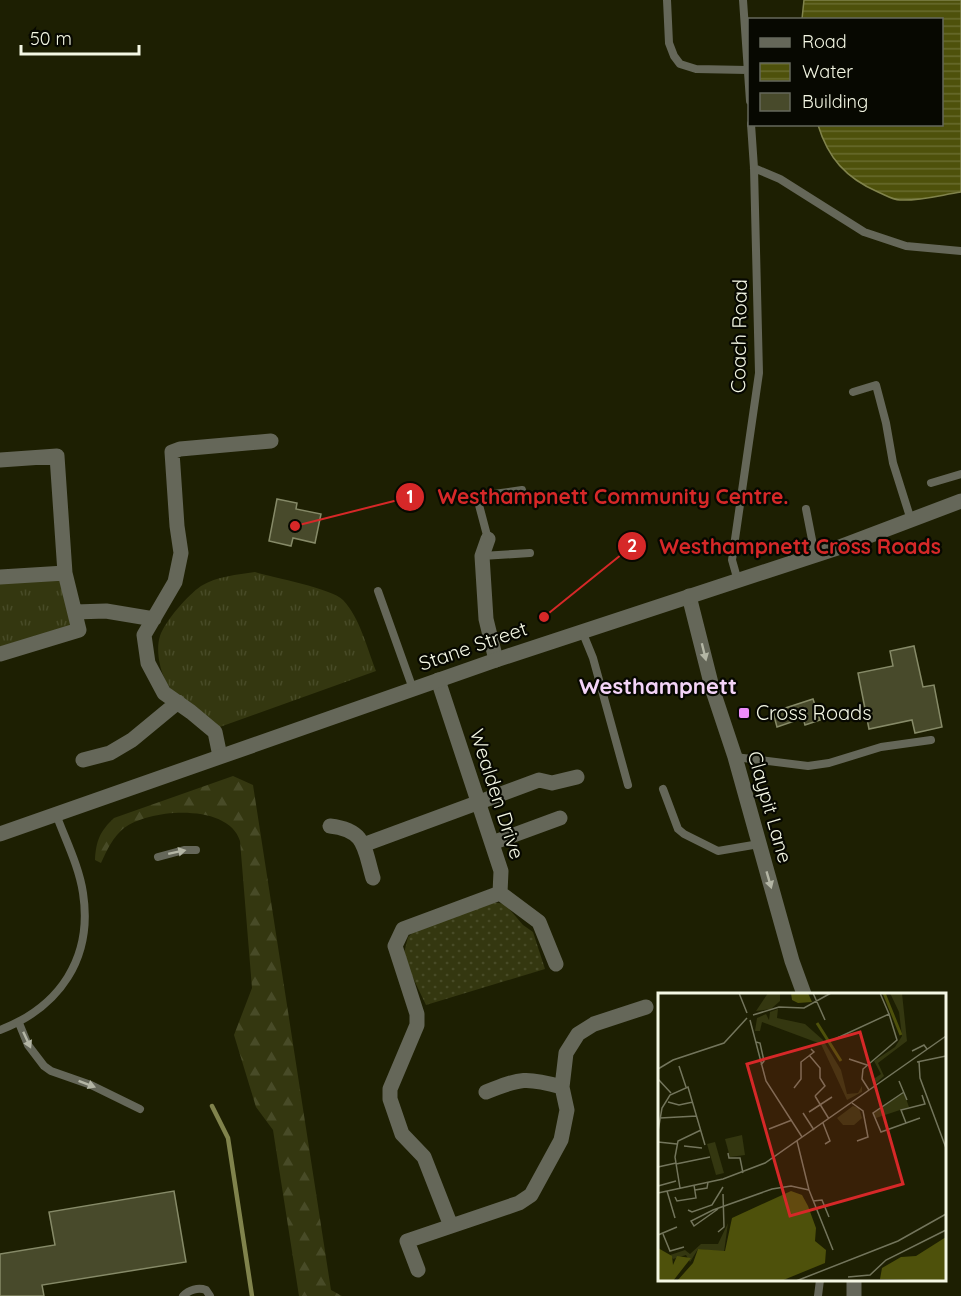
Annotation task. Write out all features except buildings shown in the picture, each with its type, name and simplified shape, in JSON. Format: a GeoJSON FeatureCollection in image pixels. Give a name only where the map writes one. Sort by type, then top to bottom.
{"type":"FeatureCollection","features":[{"type":"Feature","properties":{"kind":"street"},"geometry":{"type":"LineString","coordinates":[[220,756],[215,732],[164,693],[148,663],[144,635],[174,582],[181,553],[172,452],[180,448],[271,441]]}},
{"type":"Feature","properties":{"kind":"street"},"geometry":{"type":"LineString","coordinates":[[0,460],[57,456],[65,573],[79,630],[0,654]]}},
{"type":"Feature","properties":{"kind":"street","name":"Stane Street"},"geometry":{"type":"LineString","coordinates":[[0,834],[496,660],[815,555],[961,501]]}},
{"type":"Feature","properties":{"kind":"street"},"geometry":{"type":"LineString","coordinates":[[488,539],[482,556],[486,619],[496,660]]}},
{"type":"Feature","properties":{"kind":"street"},"geometry":{"type":"LineString","coordinates":[[0,577],[65,573]]}},
{"type":"Feature","properties":{"kind":"street","name":"Claypit Lane"},"geometry":{"type":"LineString","coordinates":[[689,596],[713,691],[735,757],[792,961],[804,993]]}},
{"type":"Feature","properties":{"kind":"street"},"geometry":{"type":"LineString","coordinates":[[75,612],[106,611],[154,619]]}},
{"type":"Feature","properties":{"kind":"street","name":"Wealden Drive"},"geometry":{"type":"LineString","coordinates":[[438,680],[501,871],[500,893]]}},
{"type":"Feature","properties":{"kind":"street"},"geometry":{"type":"LineString","coordinates":[[84,760],[110,753],[132,740],[178,702]]}},
{"type":"Feature","properties":{"kind":"street"},"geometry":{"type":"LineString","coordinates":[[363,845],[539,780],[552,783],[577,777]]}},
{"type":"Feature","properties":{"kind":"street","name":"Wealden Drive"},"geometry":{"type":"LineString","coordinates":[[492,843],[561,818]]}},
{"type":"Feature","properties":{"kind":"street"},"geometry":{"type":"LineString","coordinates":[[330,826],[345,828],[356,833],[363,845],[373,878]]}},
{"type":"Feature","properties":{"kind":"street"},"geometry":{"type":"LineString","coordinates":[[451,1226],[424,1157],[402,1134],[390,1100],[390,1089],[417,1025],[417,1014],[395,946],[403,929],[500,893],[539,922],[556,964]]}},
{"type":"Feature","properties":{"kind":"street"},"geometry":{"type":"LineString","coordinates":[[418,1270],[407,1241],[519,1203],[531,1195],[561,1140],[567,1110],[562,1087],[566,1053],[578,1034],[594,1024],[646,1006]]}},
{"type":"Feature","properties":{"kind":"street"},"geometry":{"type":"LineString","coordinates":[[486,1092],[514,1080],[534,1079],[562,1087]]}},
{"type":"Feature","properties":{"kind":"lane"},"geometry":{"type":"LineString","coordinates":[[667,0],[669,43],[674,56],[681,64],[696,69],[747,70]]}},
{"type":"Feature","properties":{"kind":"lane"},"geometry":{"type":"LineString","coordinates":[[743,0],[748,80]]}},
{"type":"Feature","properties":{"kind":"lane","name":"Coach Road"},"geometry":{"type":"LineString","coordinates":[[738,581],[732,560],[759,372],[751,126]]}},
{"type":"Feature","properties":{"kind":"lane"},"geometry":{"type":"LineString","coordinates":[[754,168],[780,178],[864,232],[906,246],[961,251]]}},
{"type":"Feature","properties":{"kind":"lane"},"geometry":{"type":"LineString","coordinates":[[853,392],[876,385],[893,463],[910,520]]}},
{"type":"Feature","properties":{"kind":"lane"},"geometry":{"type":"LineString","coordinates":[[932,483],[961,474]]}},
{"type":"Feature","properties":{"kind":"lane"},"geometry":{"type":"LineString","coordinates":[[488,539],[479,505],[480,499],[486,495],[522,490]]}},
{"type":"Feature","properties":{"kind":"lane"},"geometry":{"type":"LineString","coordinates":[[806,508],[815,555]]}},
{"type":"Feature","properties":{"kind":"lane"},"geometry":{"type":"LineString","coordinates":[[482,556],[530,553]]}},
{"type":"Feature","properties":{"kind":"lane"},"geometry":{"type":"LineString","coordinates":[[378,591],[412,689]]}},
{"type":"Feature","properties":{"kind":"lane"},"geometry":{"type":"LineString","coordinates":[[582,631],[592,658],[628,785]]}},
{"type":"Feature","properties":{"kind":"lane"},"geometry":{"type":"LineString","coordinates":[[735,757],[808,766],[829,763],[881,747],[931,740]]}},
{"type":"Feature","properties":{"kind":"lane"},"geometry":{"type":"LineString","coordinates":[[663,789],[678,829],[684,834],[718,851],[759,844]]}},
{"type":"Feature","properties":{"kind":"lane"},"geometry":{"type":"LineString","coordinates":[[0,1030],[19,1023],[56,994],[71,974],[81,950],[86,920],[83,891],[56,814]]}},
{"type":"Feature","properties":{"kind":"lane"},"geometry":{"type":"LineString","coordinates":[[158,857],[184,850],[196,850]]}},
{"type":"Feature","properties":{"kind":"lane"},"geometry":{"type":"LineString","coordinates":[[19,1023],[28,1045],[36,1057],[51,1071],[91,1085],[140,1108]]}},
{"type":"Feature","properties":{"kind":"lane"},"geometry":{"type":"LineString","coordinates":[[818,1296],[820,1281]]}},
{"type":"Feature","properties":{"kind":"lane"},"geometry":{"type":"LineString","coordinates":[[183,1296],[202,1288],[210,1296]]}},
{"type":"Feature","properties":{"kind":"green space"},"geometry":{"type":"Polygon","coordinates":[[[255,572],[315,587],[343,600],[359,624],[376,671],[217,728],[187,706],[168,685],[159,662],[160,636],[172,616],[201,586],[220,578],[255,572]]]}},
{"type":"Feature","properties":{"kind":"green space"},"geometry":{"type":"Polygon","coordinates":[[[62,579],[74,626],[0,650],[0,583],[62,579]]]}},
{"type":"Feature","properties":{"kind":"green space"},"geometry":{"type":"Polygon","coordinates":[[[233,776],[253,785],[331,1290],[342,1296],[299,1296],[273,1130],[256,1107],[234,1035],[252,988],[240,841],[233,829],[221,820],[205,815],[169,813],[136,821],[124,828],[113,840],[101,863],[95,860],[100,837],[105,827],[114,818],[233,776]]]}},
{"type":"Feature","properties":{"kind":"green space"},"geometry":{"type":"Polygon","coordinates":[[[492,902],[505,904],[523,925],[533,932],[545,969],[426,1005],[403,957],[408,937],[417,929],[492,902]]]}},
{"type":"Feature","properties":{"kind":"water"},"geometry":{"type":"Polygon","coordinates":[[[804,0],[961,0],[961,192],[908,200],[897,200],[886,196],[857,180],[840,166],[827,147],[818,126],[943,126],[943,18],[802,18],[804,0]]]}},
{"type":"Feature","properties":{"kind":"waterway"},"geometry":{"type":"LineString","coordinates":[[212,1106],[228,1138],[252,1296]]}},
{"type":"Feature","properties":{"kind":"place","name":"Westhampnett Community Centre."},"geometry":{"type":"Point","coordinates":[295,526]}},
{"type":"Feature","properties":{"kind":"place","name":"Westhampnett Cross Roads"},"geometry":{"type":"Point","coordinates":[544,617]}},
{"type":"Feature","properties":{"kind":"place","name":"Cross Roads"},"geometry":{"type":"Point","coordinates":[744,713]}},
{"type":"Feature","properties":{"kind":"district","name":"Westhampnett"},"geometry":{"type":"Point","coordinates":[658,686]}}]}
